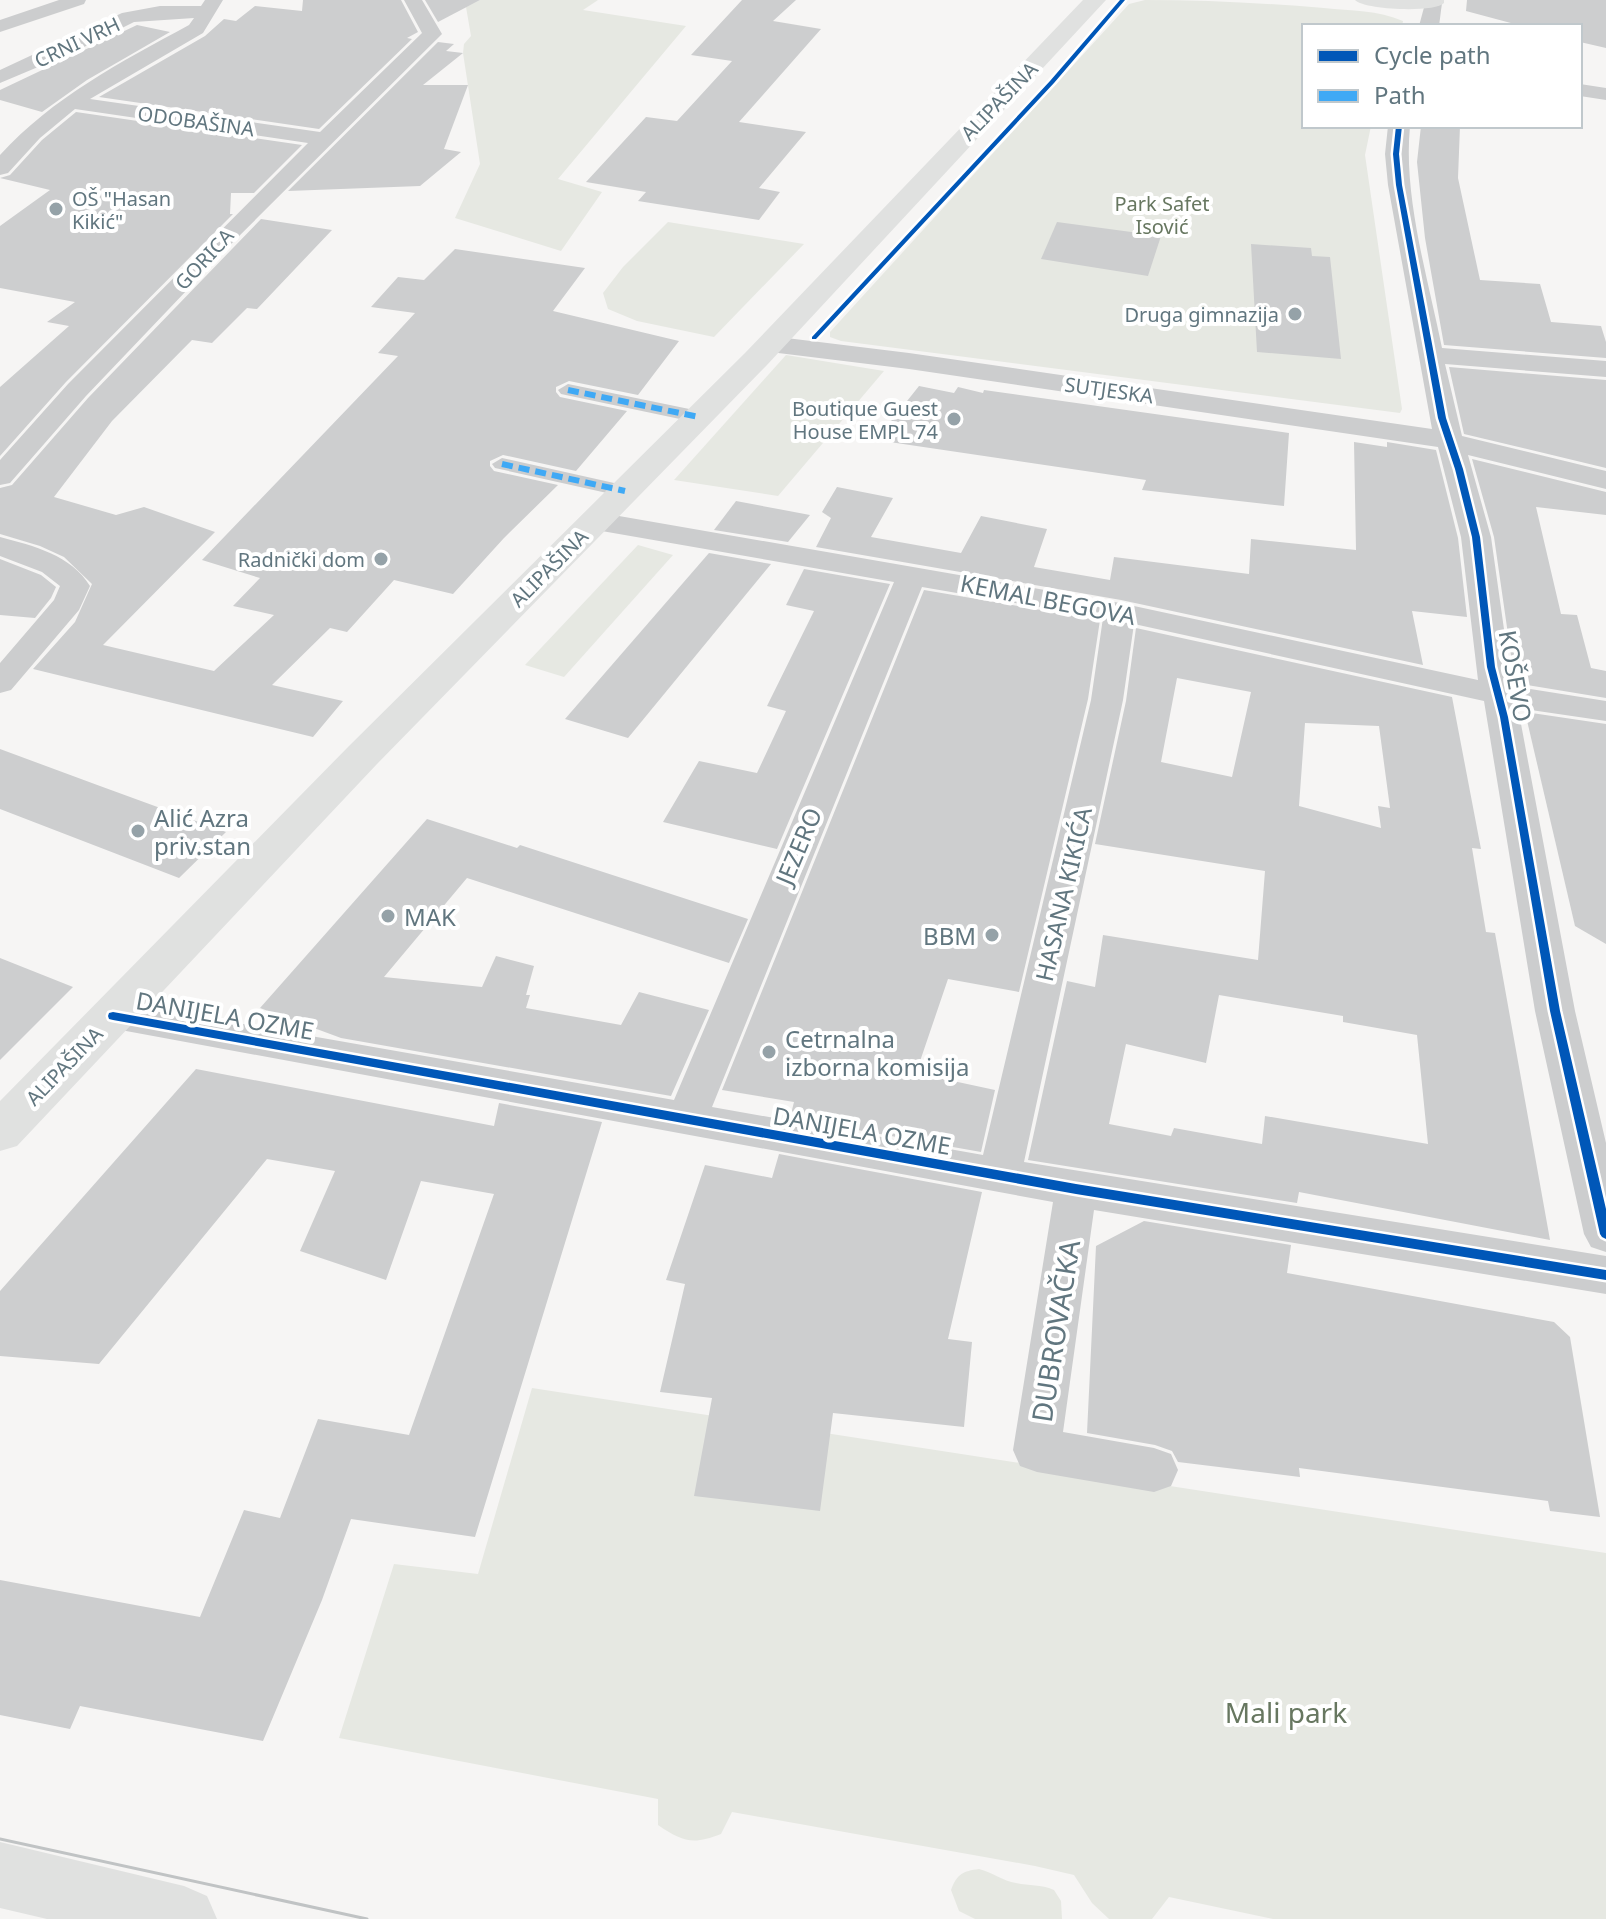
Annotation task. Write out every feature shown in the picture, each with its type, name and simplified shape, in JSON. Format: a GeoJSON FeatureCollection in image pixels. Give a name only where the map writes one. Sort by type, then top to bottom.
{"type":"FeatureCollection","features":[{"type":"Feature","properties":{"kind":"main road","name":"ALIPAŠINA"},"geometry":{"type":"LineString","coordinates":[[0,1132],[363,755],[770,344],[1095,0]]}},
{"type":"Feature","properties":{"kind":"main road"},"geometry":{"type":"LineString","coordinates":[[1366,0],[1433,2]]}},
{"type":"Feature","properties":{"kind":"main road"},"geometry":{"type":"LineString","coordinates":[[0,1875],[184,1919]]}},
{"type":"Feature","properties":{"kind":"street","name":"CRNI VRH"},"geometry":{"type":"LineString","coordinates":[[0,26],[77,0]]}},
{"type":"Feature","properties":{"kind":"street","name":"GORICA"},"geometry":{"type":"LineString","coordinates":[[0,477],[77,390],[322,139],[418,51],[432,34],[413,0]]}},
{"type":"Feature","properties":{"kind":"street"},"geometry":{"type":"LineString","coordinates":[[1430,24],[1433,2]]}},
{"type":"Feature","properties":{"kind":"street","name":"CRNI VRH"},"geometry":{"type":"LineString","coordinates":[[0,77],[129,17],[209,6]]}},
{"type":"Feature","properties":{"kind":"street"},"geometry":{"type":"LineString","coordinates":[[0,168],[32,133],[63,108],[121,70],[196,29],[209,6]]}},
{"type":"Feature","properties":{"kind":"street"},"geometry":{"type":"LineString","coordinates":[[1582,90],[1606,94]]}},
{"type":"Feature","properties":{"kind":"street"},"geometry":{"type":"LineString","coordinates":[[0,136],[63,108]]}},
{"type":"Feature","properties":{"kind":"street","name":"ODOBAŠINA"},"geometry":{"type":"LineString","coordinates":[[63,108],[322,139]]}},
{"type":"Feature","properties":{"kind":"street","name":"KOŠEVO"},"geometry":{"type":"LineString","coordinates":[[1399,128],[1396,154],[1399,185],[1448,440],[1476,537],[1497,694],[1504,717],[1555,1011],[1606,1234]]}},
{"type":"Feature","properties":{"kind":"street","name":"SUTJESKA"},"geometry":{"type":"LineString","coordinates":[[770,344],[909,361],[1448,440],[1606,480]]}},
{"type":"Feature","properties":{"kind":"street"},"geometry":{"type":"LineString","coordinates":[[1431,355],[1606,369]]}},
{"type":"Feature","properties":{"kind":"street"},"geometry":{"type":"LineString","coordinates":[[568,390],[699,417]]}},
{"type":"Feature","properties":{"kind":"street"},"geometry":{"type":"LineString","coordinates":[[502,464],[625,491]]}},
{"type":"Feature","properties":{"kind":"street","name":"KEMAL BEGOVA"},"geometry":{"type":"LineString","coordinates":[[596,521],[1120,612],[1497,694],[1606,711]]}},
{"type":"Feature","properties":{"kind":"street"},"geometry":{"type":"LineString","coordinates":[[0,546],[58,568],[72,579],[75,586],[68,603],[0,683]]}},
{"type":"Feature","properties":{"kind":"street","name":"JEZERO"},"geometry":{"type":"LineString","coordinates":[[686,1120],[912,574]]}},
{"type":"Feature","properties":{"kind":"street","name":"HASANA KIKIĆA"},"geometry":{"type":"LineString","coordinates":[[1000,1174],[1107,700],[1120,612]]}},
{"type":"Feature","properties":{"kind":"street","name":"DANIJELA OZME"},"geometry":{"type":"LineString","coordinates":[[113,1016],[1076,1189],[1606,1275]]}},
{"type":"Feature","properties":{"kind":"street","name":"DUBROVAČKA"},"geometry":{"type":"LineString","coordinates":[[1076,1189],[1037,1450],[1154,1470]]}},
{"type":"Feature","properties":{"kind":"green space"},"geometry":{"type":"Polygon","coordinates":[[[480,0],[598,0],[583,10],[686,26],[558,179],[602,192],[561,251],[455,218],[480,164],[463,53],[464,44],[471,36],[466,7],[480,0]]]}},
{"type":"Feature","properties":{"kind":"green space","name":"Park Safet Isović"},"geometry":{"type":"Polygon","coordinates":[[[1145,0],[1234,2],[1374,13],[1403,21],[1402,24],[1302,24],[1302,128],[1371,128],[1365,155],[1402,409],[1400,413],[841,341],[830,337],[830,332],[1129,4],[1145,0]]]}},
{"type":"Feature","properties":{"kind":"green space"},"geometry":{"type":"Polygon","coordinates":[[[668,222],[804,244],[714,337],[637,321],[608,309],[603,293],[623,267],[668,222]]]}},
{"type":"Feature","properties":{"kind":"green space"},"geometry":{"type":"Polygon","coordinates":[[[786,355],[884,371],[778,496],[674,480],[786,355]]]}},
{"type":"Feature","properties":{"kind":"green space"},"geometry":{"type":"Polygon","coordinates":[[[638,545],[673,555],[564,677],[525,665],[638,545]]]}},
{"type":"Feature","properties":{"kind":"green space","name":"Mali park"},"geometry":{"type":"Polygon","coordinates":[[[532,1388],[1606,1553],[1606,1919],[1273,1919],[1169,1897],[1152,1919],[1109,1919],[1092,1903],[1074,1875],[732,1812],[721,1834],[703,1840],[688,1840],[658,1825],[658,1799],[339,1738],[394,1564],[478,1574],[532,1388]]]}},
{"type":"Feature","properties":{"kind":"green space"},"geometry":{"type":"Polygon","coordinates":[[[979,1869],[1011,1882],[1054,1890],[1061,1901],[1062,1919],[975,1919],[959,1911],[951,1890],[953,1885],[961,1874],[979,1869]]]}},
{"type":"Feature","properties":{"kind":"building"},"geometry":{"type":"Polygon","coordinates":[[[303,0],[401,0],[418,32],[407,38],[412,39],[319,129],[99,97],[205,36],[224,19],[236,21],[255,6],[302,11],[303,0]]]}},
{"type":"Feature","properties":{"kind":"building"},"geometry":{"type":"Polygon","coordinates":[[[425,0],[480,0],[438,22],[425,0]]]}},
{"type":"Feature","properties":{"kind":"building"},"geometry":{"type":"Polygon","coordinates":[[[742,0],[796,0],[773,21],[821,29],[739,122],[806,132],[759,188],[780,192],[759,220],[638,201],[646,192],[586,182],[646,117],[677,121],[732,61],[691,55],[742,0]]]}},
{"type":"Feature","properties":{"kind":"building"},"geometry":{"type":"Polygon","coordinates":[[[1467,0],[1606,0],[1606,48],[1582,42],[1582,24],[1515,24],[1466,11],[1467,0]]]}},
{"type":"Feature","properties":{"kind":"building"},"geometry":{"type":"Polygon","coordinates":[[[137,25],[170,32],[87,80],[42,112],[0,100],[0,90],[137,25]]]}},
{"type":"Feature","properties":{"kind":"building"},"geometry":{"type":"Polygon","coordinates":[[[438,42],[454,44],[446,51],[463,53],[423,85],[468,85],[444,149],[461,152],[420,186],[288,191],[438,42]]]}},
{"type":"Feature","properties":{"kind":"building"},"geometry":{"type":"Polygon","coordinates":[[[76,112],[302,145],[254,193],[231,193],[230,214],[233,214],[66,382],[0,456],[0,387],[69,326],[47,322],[75,302],[0,288],[0,226],[50,190],[0,178],[10,175],[42,140],[76,112]]]}},
{"type":"Feature","properties":{"kind":"building"},"geometry":{"type":"Polygon","coordinates":[[[1421,128],[1460,128],[1458,178],[1480,280],[1540,284],[1551,322],[1601,326],[1606,342],[1606,358],[1444,345],[1425,238],[1417,162],[1421,128]]]}},
{"type":"Feature","properties":{"kind":"building"},"geometry":{"type":"Polygon","coordinates":[[[261,219],[332,230],[257,309],[247,308],[212,343],[192,340],[112,421],[54,497],[116,515],[144,507],[215,532],[103,645],[214,671],[274,615],[233,606],[260,578],[202,560],[398,356],[378,353],[415,313],[371,307],[398,277],[424,280],[455,249],[585,268],[553,311],[679,341],[638,395],[569,381],[556,387],[560,397],[627,411],[576,471],[503,455],[490,461],[494,471],[558,485],[453,594],[394,580],[347,632],[330,628],[272,685],[343,701],[313,737],[33,669],[75,622],[92,584],[64,557],[0,534],[0,488],[12,485],[88,398],[261,219]]]}},
{"type":"Feature","properties":{"kind":"building"},"geometry":{"type":"Polygon","coordinates":[[[1057,222],[1161,236],[1148,276],[1041,259],[1057,222]]]}},
{"type":"Feature","properties":{"kind":"building"},"geometry":{"type":"Polygon","coordinates":[[[1251,244],[1311,248],[1312,256],[1330,257],[1341,359],[1257,352],[1251,244]]]}},
{"type":"Feature","properties":{"kind":"building"},"geometry":{"type":"Polygon","coordinates":[[[1449,367],[1606,380],[1606,468],[1464,434],[1449,367]]]}},
{"type":"Feature","properties":{"kind":"building"},"geometry":{"type":"Polygon","coordinates":[[[919,386],[954,393],[958,387],[983,393],[984,390],[1289,433],[1284,506],[1142,490],[1146,480],[876,440],[919,386]]]}},
{"type":"Feature","properties":{"kind":"building"},"geometry":{"type":"Polygon","coordinates":[[[1354,442],[1387,447],[1387,442],[1436,450],[1458,538],[1467,617],[1412,611],[1423,665],[1121,600],[816,547],[831,518],[822,512],[837,487],[893,498],[871,537],[961,553],[981,516],[1047,529],[1034,567],[1110,580],[1114,557],[1249,574],[1251,539],[1356,550],[1354,442]]]}},
{"type":"Feature","properties":{"kind":"building"},"geometry":{"type":"Polygon","coordinates":[[[1472,459],[1606,492],[1606,515],[1536,507],[1561,614],[1577,615],[1591,668],[1606,671],[1606,698],[1515,683],[1494,537],[1472,459]]]}},
{"type":"Feature","properties":{"kind":"building"},"geometry":{"type":"Polygon","coordinates":[[[736,501],[810,515],[788,542],[714,530],[736,501]]]}},
{"type":"Feature","properties":{"kind":"building"},"geometry":{"type":"Polygon","coordinates":[[[709,553],[771,564],[628,738],[565,719],[709,553]]]}},
{"type":"Feature","properties":{"kind":"building"},"geometry":{"type":"Polygon","coordinates":[[[0,559],[41,575],[56,587],[35,618],[0,615],[0,559]]]}},
{"type":"Feature","properties":{"kind":"building"},"geometry":{"type":"Polygon","coordinates":[[[804,569],[890,584],[777,849],[663,822],[699,761],[757,773],[786,711],[767,706],[814,611],[786,605],[804,569]]]}},
{"type":"Feature","properties":{"kind":"building"},"geometry":{"type":"Polygon","coordinates":[[[924,590],[1100,620],[1088,699],[1019,992],[948,979],[916,1073],[995,1090],[981,1152],[790,1118],[794,1102],[722,1090],[924,590]]]}},
{"type":"Feature","properties":{"kind":"building"},"geometry":{"type":"Polygon","coordinates":[[[1136,628],[1452,697],[1481,849],[1472,848],[1486,932],[1495,933],[1550,1240],[1299,1192],[1297,1203],[1028,1160],[1067,981],[1095,987],[1103,935],[1258,960],[1265,871],[1095,844],[1126,701],[1136,628]],[[1177,678],[1161,762],[1232,777],[1251,692],[1177,678]],[[1305,723],[1299,806],[1381,828],[1378,806],[1390,808],[1379,726],[1305,723]],[[1219,995],[1206,1063],[1126,1044],[1109,1124],[1171,1136],[1174,1128],[1262,1144],[1265,1116],[1428,1144],[1417,1035],[1343,1022],[1343,1016],[1219,995]]]}},
{"type":"Feature","properties":{"kind":"building"},"geometry":{"type":"Polygon","coordinates":[[[1525,712],[1606,724],[1606,944],[1575,926],[1525,712]]]}},
{"type":"Feature","properties":{"kind":"building"},"geometry":{"type":"Polygon","coordinates":[[[0,749],[226,832],[179,878],[0,809],[0,749]]]}},
{"type":"Feature","properties":{"kind":"building"},"geometry":{"type":"Polygon","coordinates":[[[427,819],[517,848],[520,845],[748,919],[729,963],[467,878],[384,977],[482,987],[496,956],[534,966],[526,995],[530,995],[526,1008],[621,1025],[639,992],[709,1010],[671,1096],[341,1038],[260,1008],[427,819]]]}},
{"type":"Feature","properties":{"kind":"building"},"geometry":{"type":"Polygon","coordinates":[[[0,958],[73,987],[0,1060],[0,958]]]}},
{"type":"Feature","properties":{"kind":"building"},"geometry":{"type":"Polygon","coordinates":[[[196,1069],[494,1126],[499,1103],[602,1122],[475,1537],[351,1519],[322,1600],[263,1741],[80,1706],[70,1729],[0,1715],[0,1580],[200,1617],[244,1510],[280,1518],[318,1419],[409,1435],[494,1194],[421,1181],[386,1280],[300,1251],[335,1171],[267,1159],[99,1364],[0,1356],[0,1291],[196,1069]]]}},
{"type":"Feature","properties":{"kind":"building"},"geometry":{"type":"Polygon","coordinates":[[[779,1154],[982,1192],[948,1339],[972,1342],[964,1427],[833,1413],[820,1511],[694,1496],[712,1398],[660,1392],[685,1284],[666,1280],[705,1165],[772,1178],[779,1154]]]}},
{"type":"Feature","properties":{"kind":"building"},"geometry":{"type":"Polygon","coordinates":[[[1144,1221],[1291,1245],[1287,1273],[1554,1322],[1570,1337],[1600,1517],[1550,1511],[1548,1501],[1299,1468],[1300,1477],[1178,1462],[1172,1451],[1155,1445],[1087,1433],[1096,1246],[1144,1221]]]}},
{"type":"Feature","properties":{"kind":"tram line"},"geometry":{"type":"LineString","coordinates":[[0,1839],[367,1919]]}},
{"type":"Feature","properties":{"kind":"marked path"},"geometry":{"type":"LineString","coordinates":[[568,390],[699,417]]}},
{"type":"Feature","properties":{"kind":"marked path"},"geometry":{"type":"LineString","coordinates":[[502,464],[625,491]]}},
{"type":"Feature","properties":{"kind":"cycle path"},"geometry":{"type":"LineString","coordinates":[[814,338],[1052,82],[1123,0]]}},
{"type":"Feature","properties":{"kind":"cycle path"},"geometry":{"type":"LineString","coordinates":[[1399,128],[1396,154],[1399,185],[1442,418],[1476,537],[1491,667],[1504,717],[1555,1011],[1606,1234]]}},
{"type":"Feature","properties":{"kind":"cycle path"},"geometry":{"type":"LineString","coordinates":[[113,1016],[1076,1189],[1606,1275]]}},
{"type":"Feature","properties":{"kind":"place","name":"OŠ \"Hasan Kikić\""},"geometry":{"type":"Point","coordinates":[56,209]}},
{"type":"Feature","properties":{"kind":"place","name":"Druga gimnazija"},"geometry":{"type":"Point","coordinates":[1295,314]}},
{"type":"Feature","properties":{"kind":"place","name":"Boutique Guest House EMPL 74"},"geometry":{"type":"Point","coordinates":[954,419]}},
{"type":"Feature","properties":{"kind":"place","name":"Radnički dom"},"geometry":{"type":"Point","coordinates":[381,559]}},
{"type":"Feature","properties":{"kind":"place","name":"Alić Azra priv.stan"},"geometry":{"type":"Point","coordinates":[138,831]}},
{"type":"Feature","properties":{"kind":"place","name":"MAK"},"geometry":{"type":"Point","coordinates":[388,916]}},
{"type":"Feature","properties":{"kind":"place","name":"BBM"},"geometry":{"type":"Point","coordinates":[992,935]}},
{"type":"Feature","properties":{"kind":"place","name":"Cetrnalna izborna komisija"},"geometry":{"type":"Point","coordinates":[769,1052]}}]}
